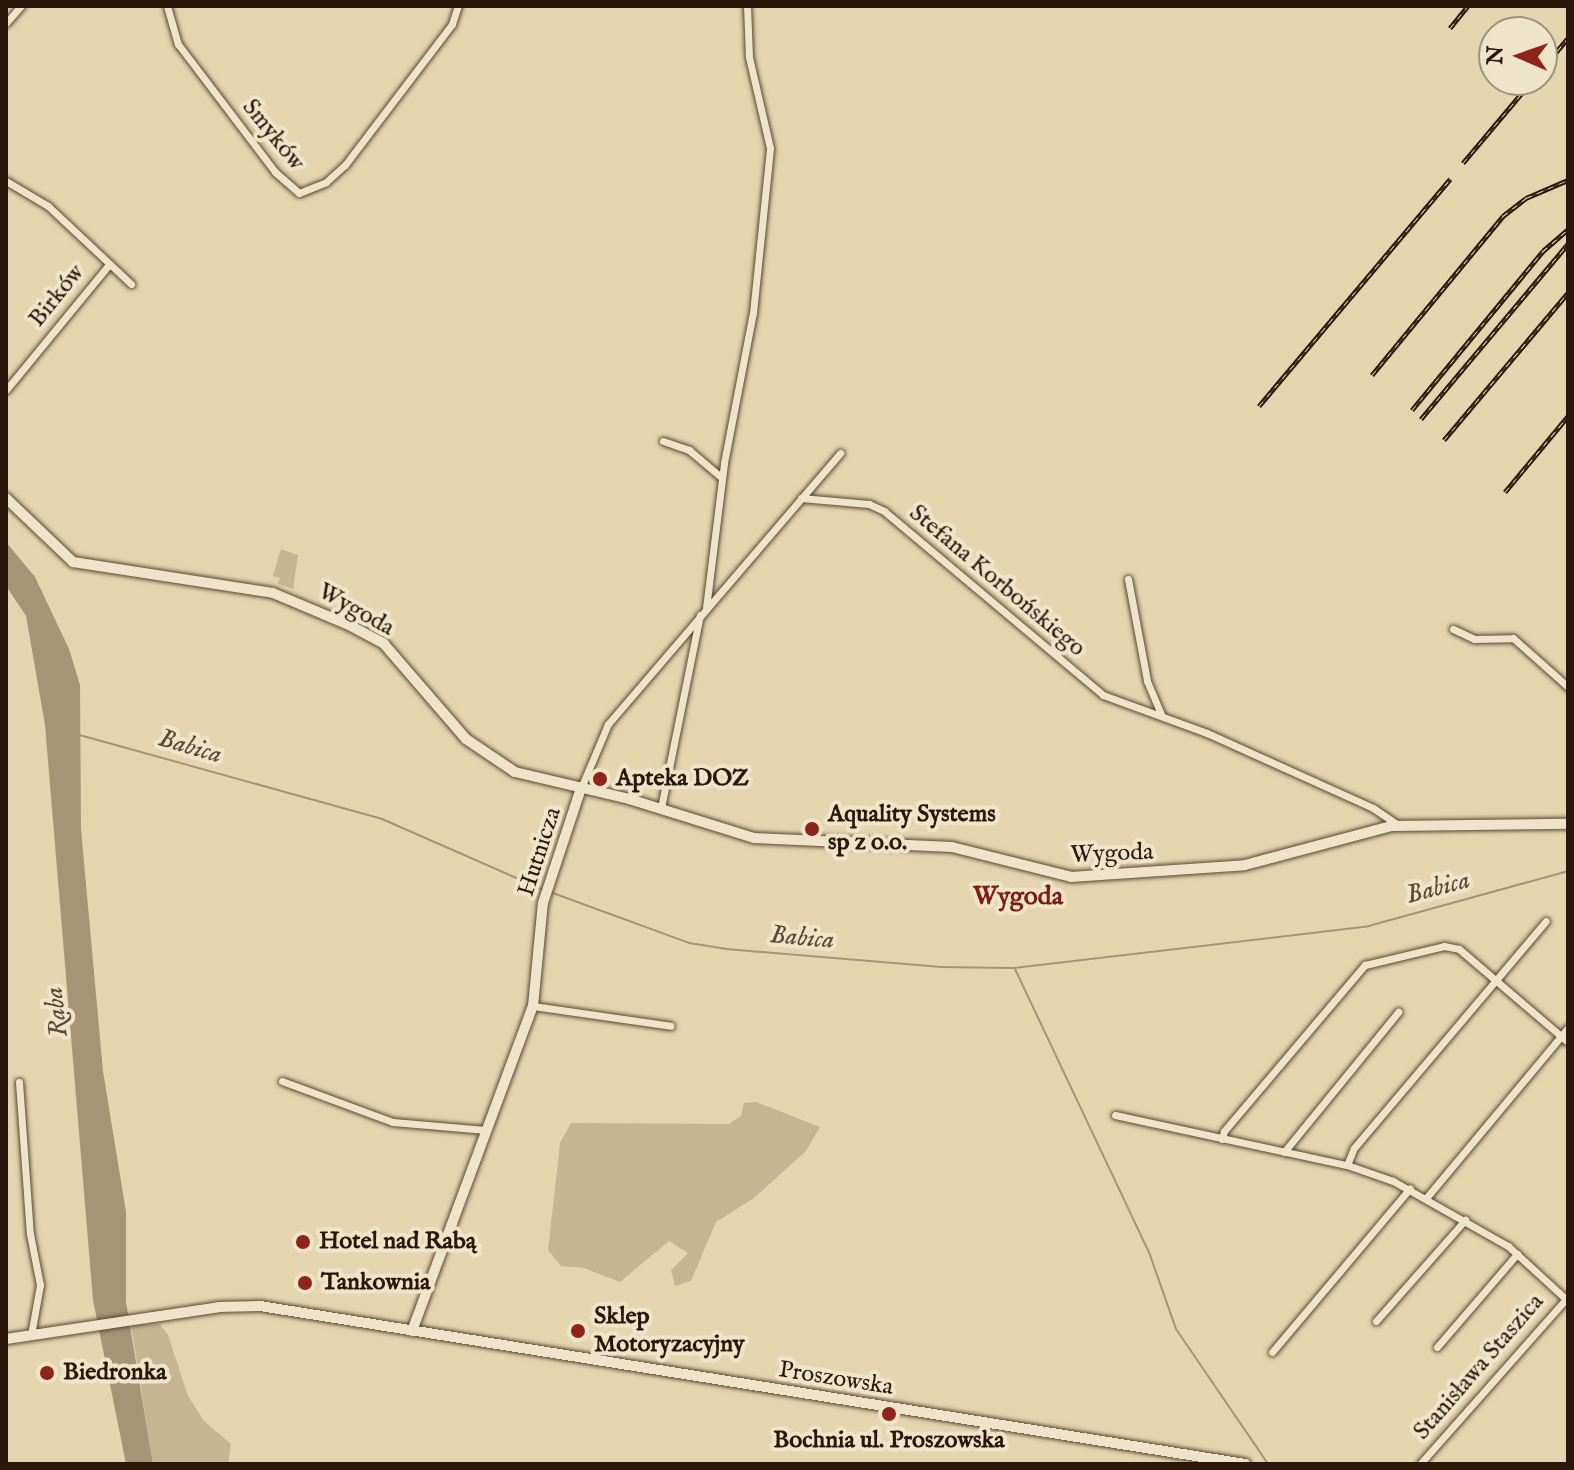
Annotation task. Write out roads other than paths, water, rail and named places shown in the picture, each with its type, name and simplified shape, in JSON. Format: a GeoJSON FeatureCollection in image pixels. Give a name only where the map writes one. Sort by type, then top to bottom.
{"type":"FeatureCollection","features":[{"type":"Feature","properties":{"kind":"street"},"geometry":{"type":"LineString","coordinates":[[6,23],[21,6]]}},
{"type":"Feature","properties":{"kind":"street","name":"Smyków"},"geometry":{"type":"LineString","coordinates":[[167,6],[178,44],[275,172],[299,193],[326,182],[345,165],[452,24],[458,6]]}},
{"type":"Feature","properties":{"kind":"street"},"geometry":{"type":"LineString","coordinates":[[661,808],[703,612],[722,479],[753,313],[770,148],[749,57],[747,6]]}},
{"type":"Feature","properties":{"kind":"street"},"geometry":{"type":"LineString","coordinates":[[6,181],[48,206],[108,266],[131,284]]}},
{"type":"Feature","properties":{"kind":"street","name":"Birków"},"geometry":{"type":"LineString","coordinates":[[6,390],[108,266]]}},
{"type":"Feature","properties":{"kind":"street"},"geometry":{"type":"LineString","coordinates":[[663,441],[689,450],[714,466],[722,479]]}},
{"type":"Feature","properties":{"kind":"street","name":"Hutnicza"},"geometry":{"type":"LineString","coordinates":[[412,1331],[533,1006],[543,903],[581,788],[608,724],[840,453]]}},
{"type":"Feature","properties":{"kind":"street","name":"Wygoda"},"geometry":{"type":"LineString","coordinates":[[6,498],[73,562],[89,567],[261,591],[313,606],[384,644],[466,739],[492,761],[533,779],[661,808],[754,838],[952,847],[1071,877],[1245,865],[1309,844],[1400,826],[1568,824]]}},
{"type":"Feature","properties":{"kind":"street","name":"Stefana Korbońskiego"},"geometry":{"type":"LineString","coordinates":[[801,498],[869,504],[884,511],[1093,688],[1163,715],[1373,808],[1400,826]]}},
{"type":"Feature","properties":{"kind":"street"},"geometry":{"type":"LineString","coordinates":[[1128,579],[1147,681],[1163,715]]}},
{"type":"Feature","properties":{"kind":"street"},"geometry":{"type":"LineString","coordinates":[[1453,629],[1474,639],[1513,638],[1568,687]]}},
{"type":"Feature","properties":{"kind":"street"},"geometry":{"type":"LineString","coordinates":[[1347,1165],[1354,1148],[1546,921]]}},
{"type":"Feature","properties":{"kind":"street"},"geometry":{"type":"LineString","coordinates":[[1222,1139],[1315,1020],[1365,965],[1444,946],[1473,958],[1565,1039]]}},
{"type":"Feature","properties":{"kind":"street"},"geometry":{"type":"LineString","coordinates":[[533,1006],[671,1026]]}},
{"type":"Feature","properties":{"kind":"street"},"geometry":{"type":"LineString","coordinates":[[1284,1152],[1398,1012]]}},
{"type":"Feature","properties":{"kind":"street"},"geometry":{"type":"LineString","coordinates":[[1427,1197],[1565,1039],[1568,1028]]}},
{"type":"Feature","properties":{"kind":"street"},"geometry":{"type":"LineString","coordinates":[[282,1081],[393,1122],[486,1130]]}},
{"type":"Feature","properties":{"kind":"street"},"geometry":{"type":"LineString","coordinates":[[19,1082],[27,1209],[40,1285],[31,1335]]}},
{"type":"Feature","properties":{"kind":"street"},"geometry":{"type":"LineString","coordinates":[[1115,1115],[1347,1165],[1410,1188],[1517,1254],[1567,1299]]}},
{"type":"Feature","properties":{"kind":"street"},"geometry":{"type":"LineString","coordinates":[[1272,1352],[1410,1188]]}},
{"type":"Feature","properties":{"kind":"street"},"geometry":{"type":"LineString","coordinates":[[1376,1321],[1465,1220]]}},
{"type":"Feature","properties":{"kind":"street"},"geometry":{"type":"LineString","coordinates":[[1437,1347],[1517,1254]]}},
{"type":"Feature","properties":{"kind":"street","name":"Stanisława Staszica"},"geometry":{"type":"LineString","coordinates":[[1420,1464],[1567,1299]]}},
{"type":"Feature","properties":{"kind":"street","name":"Proszowska"},"geometry":{"type":"LineString","coordinates":[[6,1339],[249,1305],[1245,1464]]}},
{"type":"Feature","properties":{"kind":"waterway","name":"Babica"},"geometry":{"type":"LineString","coordinates":[[76,734],[382,819],[544,890]]}},
{"type":"Feature","properties":{"kind":"waterway","name":"Babica"},"geometry":{"type":"LineString","coordinates":[[550,892],[689,943],[726,949],[941,967],[1014,968],[1365,927],[1568,871]]}},
{"type":"Feature","properties":{"kind":"waterway"},"geometry":{"type":"LineString","coordinates":[[1015,969],[1150,1255],[1176,1329],[1268,1464]]}},
{"type":"Feature","properties":{"kind":"railway"},"geometry":{"type":"LineString","coordinates":[[1450,28],[1468,6]]}},
{"type":"Feature","properties":{"kind":"railway"},"geometry":{"type":"LineString","coordinates":[[1558,50],[1568,38]]}},
{"type":"Feature","properties":{"kind":"railway"},"geometry":{"type":"LineString","coordinates":[[1463,163],[1520,96]]}},
{"type":"Feature","properties":{"kind":"railway"},"geometry":{"type":"LineString","coordinates":[[1259,406],[1450,179]]}},
{"type":"Feature","properties":{"kind":"railway"},"geometry":{"type":"LineString","coordinates":[[1372,375],[1503,216],[1526,198],[1568,180]]}},
{"type":"Feature","properties":{"kind":"railway"},"geometry":{"type":"LineString","coordinates":[[1412,410],[1543,251],[1568,229]]}},
{"type":"Feature","properties":{"kind":"railway"},"geometry":{"type":"LineString","coordinates":[[1421,419],[1568,244]]}},
{"type":"Feature","properties":{"kind":"railway"},"geometry":{"type":"LineString","coordinates":[[1444,440],[1568,293]]}},
{"type":"Feature","properties":{"kind":"railway"},"geometry":{"type":"LineString","coordinates":[[1505,492],[1568,416]]}},
{"type":"Feature","properties":{"kind":"place","name":"Apteka DOZ"},"geometry":{"type":"Point","coordinates":[600,779]}},
{"type":"Feature","properties":{"kind":"place","name":"Aquality Systems sp z o.o."},"geometry":{"type":"Point","coordinates":[812,829]}},
{"type":"Feature","properties":{"kind":"place","name":"Hotel nad Rabą"},"geometry":{"type":"Point","coordinates":[303,1242]}},
{"type":"Feature","properties":{"kind":"place","name":"Tankownia"},"geometry":{"type":"Point","coordinates":[305,1283]}},
{"type":"Feature","properties":{"kind":"place","name":"Sklep Motoryzacyjny"},"geometry":{"type":"Point","coordinates":[578,1331]}},
{"type":"Feature","properties":{"kind":"place","name":"Biedronka"},"geometry":{"type":"Point","coordinates":[47,1373]}},
{"type":"Feature","properties":{"kind":"place","name":"Bochnia ul. Proszowska"},"geometry":{"type":"Point","coordinates":[889,1414]}},
{"type":"Feature","properties":{"kind":"district","name":"Wygoda"},"geometry":{"type":"Point","coordinates":[1018,897]}},
{"type":"Feature","properties":{"kind":"water label","name":"Raba"},"geometry":{"type":"Point","coordinates":[57,1012]}}]}
